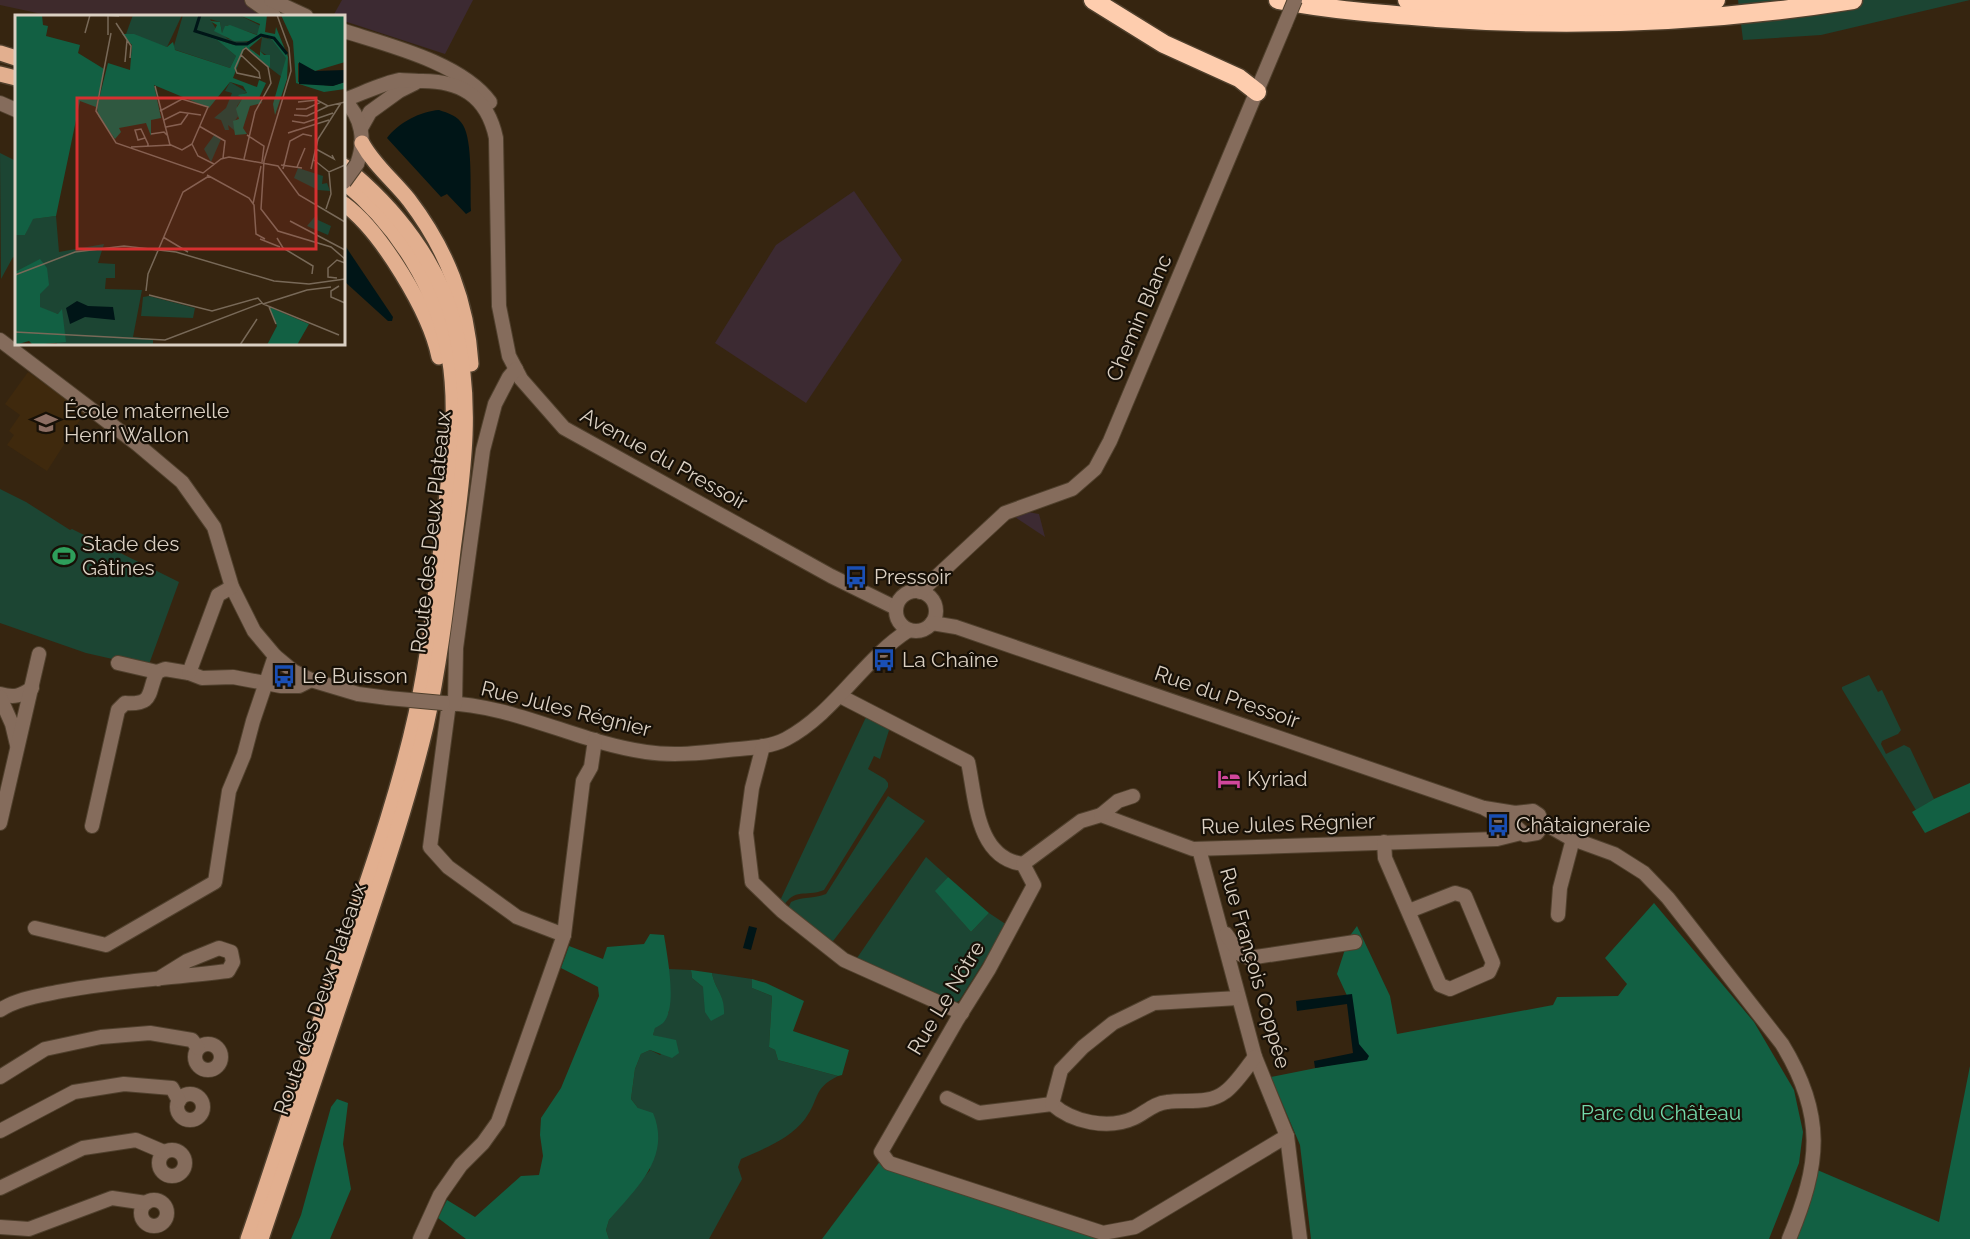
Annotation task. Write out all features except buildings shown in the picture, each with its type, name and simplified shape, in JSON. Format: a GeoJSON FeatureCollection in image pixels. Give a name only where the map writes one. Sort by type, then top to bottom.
{"type":"FeatureCollection","features":[{"type":"Feature","properties":{"kind":"highway"},"geometry":{"type":"LineString","coordinates":[[1093,0],[1164,44],[1239,78],[1257,92]]}},
{"type":"Feature","properties":{"kind":"highway"},"geometry":{"type":"LineString","coordinates":[[1278,0],[1400,16],[1505,23],[1576,24],[1744,15],[1853,0]]}},
{"type":"Feature","properties":{"kind":"highway"},"geometry":{"type":"LineString","coordinates":[[1407,0],[1505,6],[1577,7],[1665,5],[1716,0]]}},
{"type":"Feature","properties":{"kind":"main road"},"geometry":{"type":"LineString","coordinates":[[0,47],[15,51]]}},
{"type":"Feature","properties":{"kind":"main road"},"geometry":{"type":"LineString","coordinates":[[0,53],[15,58]]}},
{"type":"Feature","properties":{"kind":"main road"},"geometry":{"type":"LineString","coordinates":[[0,67],[15,71]]}},
{"type":"Feature","properties":{"kind":"main road"},"geometry":{"type":"LineString","coordinates":[[0,74],[15,78]]}},
{"type":"Feature","properties":{"kind":"main road"},"geometry":{"type":"LineString","coordinates":[[361,136],[368,155],[408,198],[442,250],[463,306],[469,339],[473,386],[471,444],[464,462]]}},
{"type":"Feature","properties":{"kind":"main road","name":"Route des Deux Plateaux"},"geometry":{"type":"LineString","coordinates":[[261,1239],[383,874],[418,757],[438,661],[464,462],[466,418],[464,370],[455,325],[428,262],[410,234],[390,208],[350,165]]}},
{"type":"Feature","properties":{"kind":"main road","name":"Route des Deux Plateaux"},"geometry":{"type":"LineString","coordinates":[[248,1239],[399,783],[426,664],[453,434],[453,390],[449,356],[431,297],[400,241],[379,215],[345,183]]}},
{"type":"Feature","properties":{"kind":"main road"},"geometry":{"type":"LineString","coordinates":[[345,205],[353,211],[392,259],[422,310],[439,354],[444,390],[445,437],[435,538],[440,559]]}},
{"type":"Feature","properties":{"kind":"street"},"geometry":{"type":"LineString","coordinates":[[252,0],[273,15]]}},
{"type":"Feature","properties":{"kind":"street"},"geometry":{"type":"LineString","coordinates":[[264,0],[284,15]]}},
{"type":"Feature","properties":{"kind":"street"},"geometry":{"type":"LineString","coordinates":[[271,0],[304,15]]}},
{"type":"Feature","properties":{"kind":"street","name":"Chemin Blanc"},"geometry":{"type":"LineString","coordinates":[[930,605],[935,578],[1005,513],[1072,489],[1095,469],[1110,441],[1295,0]]}},
{"type":"Feature","properties":{"kind":"street","name":"Avenue du Pressoir"},"geometry":{"type":"LineString","coordinates":[[345,31],[394,47],[460,75],[472,82],[484,94],[495,109],[503,129],[505,204],[499,226]]}},
{"type":"Feature","properties":{"kind":"street","name":"Avenue du Pressoir"},"geometry":{"type":"LineString","coordinates":[[345,100],[400,80],[448,82],[464,89],[476,99],[490,119],[497,147],[499,306],[509,356],[524,382],[564,429],[831,576],[876,599],[899,603]]}},
{"type":"Feature","properties":{"kind":"street"},"geometry":{"type":"LineString","coordinates":[[345,179],[370,112],[399,91],[419,81]]}},
{"type":"Feature","properties":{"kind":"street"},"geometry":{"type":"LineString","coordinates":[[345,101],[355,114],[361,136]]}},
{"type":"Feature","properties":{"kind":"street"},"geometry":{"type":"LineString","coordinates":[[0,103],[15,110]]}},
{"type":"Feature","properties":{"kind":"street","name":"Rue Jules Régnier"},"geometry":{"type":"LineString","coordinates":[[0,340],[137,444],[182,482],[214,527],[232,587],[254,631],[274,656],[293,671],[311,680],[358,694],[486,707],[521,715],[595,740],[647,752],[678,754],[763,746],[784,740],[798,732],[840,696],[905,627]]}},
{"type":"Feature","properties":{"kind":"street"},"geometry":{"type":"LineString","coordinates":[[516,369],[500,393],[490,418],[483,450],[430,847],[448,867],[517,917],[564,935]]}},
{"type":"Feature","properties":{"kind":"street"},"geometry":{"type":"LineString","coordinates":[[500,393],[524,382]]}},
{"type":"Feature","properties":{"kind":"street"},"geometry":{"type":"LineString","coordinates":[[189,673],[218,594],[232,587]]}},
{"type":"Feature","properties":{"kind":"street"},"geometry":{"type":"LineString","coordinates":[[907,593],[930,605],[922,630],[905,627],[897,619],[899,603],[907,593]]}},
{"type":"Feature","properties":{"kind":"street","name":"Rue du Pressoir"},"geometry":{"type":"LineString","coordinates":[[930,605],[956,627],[1484,808],[1522,813]]}},
{"type":"Feature","properties":{"kind":"street"},"geometry":{"type":"LineString","coordinates":[[0,822],[39,654]]}},
{"type":"Feature","properties":{"kind":"street"},"geometry":{"type":"LineString","coordinates":[[35,928],[105,945],[215,882],[229,791],[244,755],[274,656]]}},
{"type":"Feature","properties":{"kind":"street"},"geometry":{"type":"LineString","coordinates":[[118,663],[157,672],[165,669],[202,678],[233,677],[281,686],[298,686],[311,680]]}},
{"type":"Feature","properties":{"kind":"street"},"geometry":{"type":"LineString","coordinates":[[92,826],[118,710],[125,703],[141,703],[147,700],[157,672]]}},
{"type":"Feature","properties":{"kind":"street"},"geometry":{"type":"LineString","coordinates":[[18,750],[12,724],[0,696],[22,696],[32,688]]}},
{"type":"Feature","properties":{"kind":"street"},"geometry":{"type":"LineString","coordinates":[[840,696],[968,762],[982,831],[991,847],[1002,857],[1013,862],[1023,864],[1082,821],[1101,815],[1118,801],[1133,796]]}},
{"type":"Feature","properties":{"kind":"street"},"geometry":{"type":"LineString","coordinates":[[420,1239],[440,1195],[461,1165],[483,1143],[498,1122],[564,935],[583,781],[591,767],[595,740]]}},
{"type":"Feature","properties":{"kind":"street"},"geometry":{"type":"LineString","coordinates":[[763,746],[752,788],[746,833],[752,882],[782,911],[844,960],[962,1013]]}},
{"type":"Feature","properties":{"kind":"street","name":"Rue du Pressoir"},"geometry":{"type":"LineString","coordinates":[[1484,808],[1519,830]]}},
{"type":"Feature","properties":{"kind":"street"},"geometry":{"type":"LineString","coordinates":[[1533,811],[1539,815],[1540,827],[1529,836],[1519,830],[1517,819],[1522,813],[1533,811]]}},
{"type":"Feature","properties":{"kind":"street","name":"Rue Jules Régnier"},"geometry":{"type":"LineString","coordinates":[[1101,815],[1193,849],[1497,839],[1519,830]]}},
{"type":"Feature","properties":{"kind":"street"},"geometry":{"type":"LineString","coordinates":[[1540,827],[1614,854],[1644,873],[1668,898],[1782,1044],[1801,1079],[1810,1109],[1814,1136],[1813,1166],[1799,1215],[1789,1239]]}},
{"type":"Feature","properties":{"kind":"street"},"geometry":{"type":"LineString","coordinates":[[1558,915],[1560,888],[1572,839]]}},
{"type":"Feature","properties":{"kind":"street"},"geometry":{"type":"LineString","coordinates":[[1384,842],[1385,858],[1440,985],[1450,989],[1489,972],[1493,963],[1465,896],[1455,893],[1409,911]]}},
{"type":"Feature","properties":{"kind":"street","name":"Rue François Coppée"},"geometry":{"type":"LineString","coordinates":[[1199,849],[1254,1057],[1287,1136],[1300,1239]]}},
{"type":"Feature","properties":{"kind":"street","name":"Rue Le Nôtre"},"geometry":{"type":"LineString","coordinates":[[1023,864],[1034,885],[989,969],[881,1152],[889,1163],[1102,1233],[1135,1227],[1287,1136]]}},
{"type":"Feature","properties":{"kind":"street"},"geometry":{"type":"LineString","coordinates":[[1220,924],[1234,948],[1244,957],[1249,958],[1355,942]]}},
{"type":"Feature","properties":{"kind":"street"},"geometry":{"type":"LineString","coordinates":[[0,1010],[28,998],[92,985],[158,979],[228,971],[233,962],[231,952],[219,948],[187,961],[158,979]]}},
{"type":"Feature","properties":{"kind":"street"},"geometry":{"type":"LineString","coordinates":[[1052,1104],[1061,1070],[1083,1047],[1113,1023],[1154,1003],[1238,998]]}},
{"type":"Feature","properties":{"kind":"street"},"geometry":{"type":"LineString","coordinates":[[0,1077],[45,1049],[101,1036],[150,1033],[192,1040],[198,1048]]}},
{"type":"Feature","properties":{"kind":"street"},"geometry":{"type":"LineString","coordinates":[[947,1098],[979,1113],[1052,1104],[1062,1113],[1088,1121],[1104,1124],[1118,1123],[1166,1102],[1213,1099],[1226,1092],[1254,1057]]}},
{"type":"Feature","properties":{"kind":"street"},"geometry":{"type":"LineString","coordinates":[[0,1131],[74,1092],[124,1084],[153,1086],[172,1088],[179,1101]]}},
{"type":"Feature","properties":{"kind":"street"},"geometry":{"type":"LineString","coordinates":[[0,1188],[83,1148],[136,1140],[164,1152]]}},
{"type":"Feature","properties":{"kind":"street"},"geometry":{"type":"LineString","coordinates":[[0,1227],[29,1229],[111,1198],[146,1203]]}},
{"type":"Feature","properties":{"kind":"shaded area"},"geometry":{"type":"Polygon","coordinates":[[[0,0],[244,0],[267,15],[46,15],[0,5],[0,0]]]}},
{"type":"Feature","properties":{"kind":"shaded area"},"geometry":{"type":"Polygon","coordinates":[[[342,0],[473,0],[445,54],[345,21],[345,15],[334,15],[342,0]]]}},
{"type":"Feature","properties":{"kind":"shaded area"},"geometry":{"type":"Polygon","coordinates":[[[439,110],[458,119],[466,132],[470,154],[471,211],[466,214],[447,194],[441,197],[387,138],[397,127],[410,119],[439,110]]]}},
{"type":"Feature","properties":{"kind":"shaded area"},"geometry":{"type":"Polygon","coordinates":[[[854,191],[902,260],[806,403],[715,343],[776,245],[854,191]]]}},
{"type":"Feature","properties":{"kind":"shaded area"},"geometry":{"type":"Polygon","coordinates":[[[345,245],[393,317],[392,321],[388,321],[345,282],[345,245]]]}},
{"type":"Feature","properties":{"kind":"shaded area","name":"École maternelle Henri Wallon"},"geometry":{"type":"Polygon","coordinates":[[[28,372],[85,412],[47,471],[7,445],[14,435],[9,431],[20,415],[5,404],[28,372]]]}},
{"type":"Feature","properties":{"kind":"shaded area"},"geometry":{"type":"Polygon","coordinates":[[[1028,512],[1039,514],[1045,537],[1015,517],[1028,512]]]}},
{"type":"Feature","properties":{"kind":"shaded area"},"geometry":{"type":"Polygon","coordinates":[[[749,926],[757,928],[751,950],[743,948],[749,926]]]}},
{"type":"Feature","properties":{"kind":"shaded area"},"geometry":{"type":"Polygon","coordinates":[[[1352,994],[1359,1044],[1369,1056],[1367,1060],[1315,1068],[1314,1061],[1353,1053],[1347,1004],[1297,1011],[1296,1001],[1352,994]]]}},
{"type":"Feature","properties":{"kind":"green space"},"geometry":{"type":"Polygon","coordinates":[[[1738,0],[1970,0],[1821,35],[1743,40],[1738,0]]]}},
{"type":"Feature","properties":{"kind":"green space"},"geometry":{"type":"Polygon","coordinates":[[[0,153],[15,160],[15,258],[13,257],[1,279],[0,153]]]}},
{"type":"Feature","properties":{"kind":"green space","name":"Stade des Gâtines"},"geometry":{"type":"Polygon","coordinates":[[[0,489],[26,502],[70,530],[179,582],[148,667],[86,653],[0,623],[0,489]]]}},
{"type":"Feature","properties":{"kind":"green space"},"geometry":{"type":"Polygon","coordinates":[[[1869,675],[1878,692],[1882,690],[1901,730],[1898,734],[1882,741],[1881,744],[1886,754],[1904,745],[1910,748],[1934,799],[1916,810],[1842,689],[1869,675]]]}},
{"type":"Feature","properties":{"kind":"green space"},"geometry":{"type":"Polygon","coordinates":[[[867,715],[890,727],[880,759],[874,756],[868,769],[885,779],[888,787],[824,890],[796,895],[782,908],[778,905],[867,715]]]}},
{"type":"Feature","properties":{"kind":"green space"},"geometry":{"type":"Polygon","coordinates":[[[1970,783],[1970,812],[1925,833],[1912,812],[1970,783]]]}},
{"type":"Feature","properties":{"kind":"green space"},"geometry":{"type":"Polygon","coordinates":[[[888,796],[925,821],[830,945],[787,911],[791,902],[795,900],[826,894],[888,796]]]}},
{"type":"Feature","properties":{"kind":"green space"},"geometry":{"type":"Polygon","coordinates":[[[926,857],[948,877],[936,891],[971,932],[989,913],[1007,925],[959,1001],[952,1004],[855,961],[926,857]]]}},
{"type":"Feature","properties":{"kind":"green space"},"geometry":{"type":"Polygon","coordinates":[[[948,877],[989,913],[971,932],[935,891],[948,877]]]}},
{"type":"Feature","properties":{"kind":"green space","name":"Parc du Château"},"geometry":{"type":"Polygon","coordinates":[[[1654,903],[1754,1022],[1794,1090],[1803,1132],[1799,1163],[1769,1239],[1311,1239],[1300,1145],[1271,1077],[1356,1060],[1349,1000],[1337,974],[1349,937],[1357,926],[1390,996],[1397,1034],[1553,1005],[1557,997],[1618,996],[1627,984],[1605,958],[1654,903]]]}},
{"type":"Feature","properties":{"kind":"green space"},"geometry":{"type":"Polygon","coordinates":[[[650,934],[664,935],[671,994],[667,1016],[663,1023],[655,1028],[653,1035],[676,1040],[679,1053],[672,1058],[650,1050],[641,1054],[635,1069],[631,1099],[638,1108],[653,1113],[658,1129],[658,1144],[648,1172],[609,1220],[606,1230],[609,1239],[466,1239],[438,1218],[447,1200],[475,1217],[521,1176],[539,1175],[543,1156],[540,1135],[541,1118],[561,1088],[599,996],[598,987],[561,968],[569,946],[603,959],[607,947],[644,944],[650,934]]]}},
{"type":"Feature","properties":{"kind":"green space"},"geometry":{"type":"Polygon","coordinates":[[[669,969],[691,970],[692,978],[703,987],[723,1014],[723,1002],[712,973],[752,979],[752,988],[772,996],[769,1047],[775,1050],[778,1060],[838,1076],[824,1085],[810,1112],[792,1132],[776,1143],[741,1159],[738,1167],[742,1179],[709,1239],[609,1239],[606,1230],[609,1220],[650,1170],[638,1108],[631,1099],[635,1069],[641,1054],[650,1050],[660,1055],[676,1041],[653,1035],[655,1027],[669,1012],[669,969]]]}},
{"type":"Feature","properties":{"kind":"green space"},"geometry":{"type":"Polygon","coordinates":[[[691,970],[712,973],[723,1002],[724,1014],[711,1021],[705,1012],[703,987],[692,978],[691,970]]]}},
{"type":"Feature","properties":{"kind":"green space"},"geometry":{"type":"Polygon","coordinates":[[[752,979],[804,1001],[793,1031],[849,1050],[842,1075],[838,1076],[778,1060],[775,1050],[769,1047],[772,996],[752,988],[752,979]]]}},
{"type":"Feature","properties":{"kind":"green space"},"geometry":{"type":"Polygon","coordinates":[[[1970,1066],[1970,1239],[1785,1239],[1808,1166],[1939,1222],[1970,1066]]]}},
{"type":"Feature","properties":{"kind":"green space"},"geometry":{"type":"Polygon","coordinates":[[[337,1099],[348,1103],[343,1144],[351,1189],[330,1239],[291,1239],[301,1215],[331,1107],[337,1099]]]}},
{"type":"Feature","properties":{"kind":"green space"},"geometry":{"type":"Polygon","coordinates":[[[881,1160],[1094,1233],[1108,1239],[822,1239],[881,1160]]]}},
{"type":"Feature","properties":{"kind":"place","name":"École maternelle Henri Wallon"},"geometry":{"type":"Point","coordinates":[46,423]}},
{"type":"Feature","properties":{"kind":"place","name":"Stade des Gâtines"},"geometry":{"type":"Point","coordinates":[64,556]}},
{"type":"Feature","properties":{"kind":"place","name":"Pressoir"},"geometry":{"type":"Point","coordinates":[856,577]}},
{"type":"Feature","properties":{"kind":"place","name":"La Chaîne"},"geometry":{"type":"Point","coordinates":[884,660]}},
{"type":"Feature","properties":{"kind":"place","name":"Le Buisson"},"geometry":{"type":"Point","coordinates":[284,676]}},
{"type":"Feature","properties":{"kind":"place","name":"Kyriad"},"geometry":{"type":"Point","coordinates":[1229,779]}},
{"type":"Feature","properties":{"kind":"place","name":"Châtaigneraie"},"geometry":{"type":"Point","coordinates":[1498,825]}}]}
